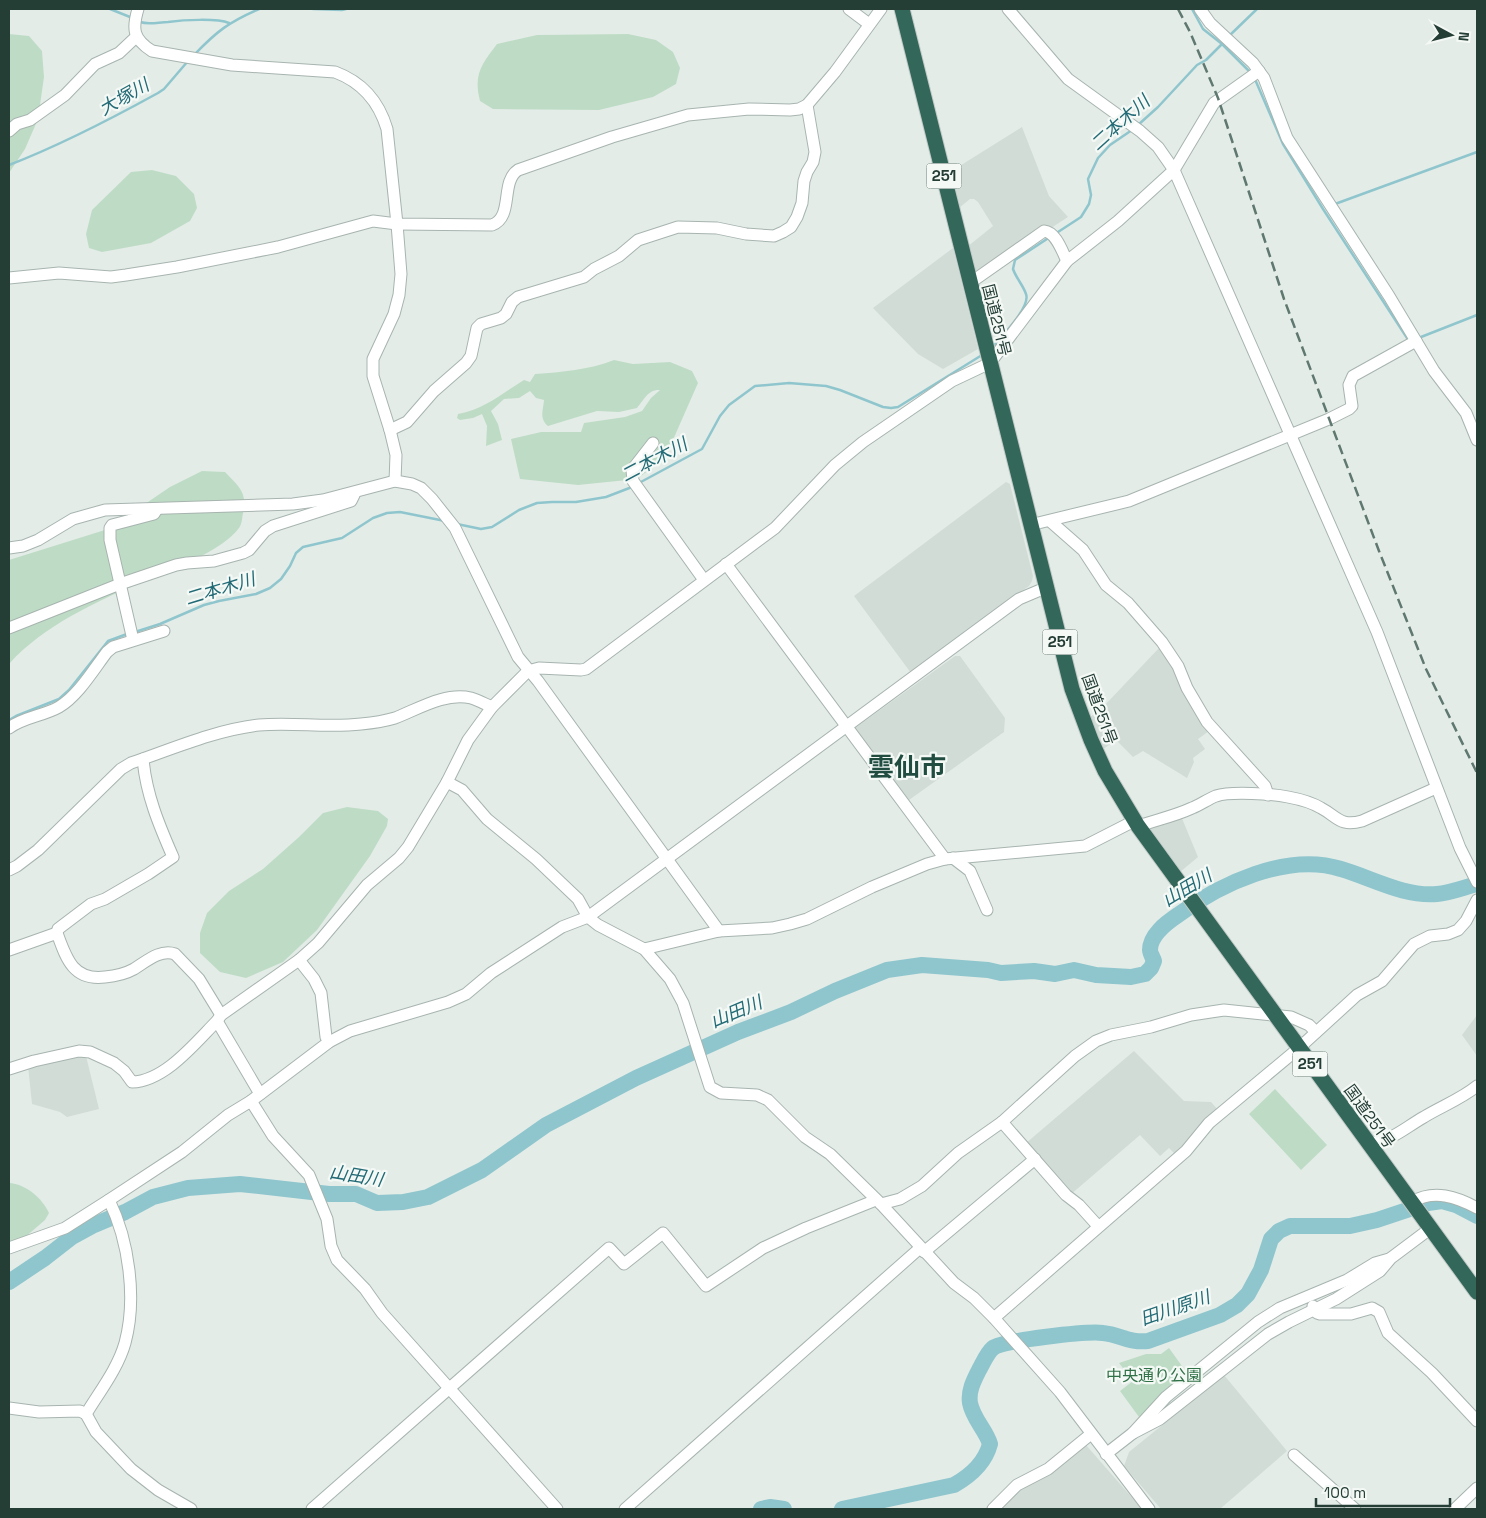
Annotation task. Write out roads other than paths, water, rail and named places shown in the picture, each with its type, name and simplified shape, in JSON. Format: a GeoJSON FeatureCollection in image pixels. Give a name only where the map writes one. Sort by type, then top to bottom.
{"type":"FeatureCollection","features":[{"type":"Feature","properties":{"kind":"highway","name":"国道251号"},"geometry":{"type":"LineString","coordinates":[[902,9],[1045,588],[1072,688],[1091,740],[1105,771],[1136,824],[1477,1292]]}},
{"type":"Feature","properties":{"kind":"street"},"geometry":{"type":"LineString","coordinates":[[138,9],[134,27],[136,37],[142,45],[152,51],[232,65],[335,72],[357,83],[376,103],[387,129],[398,224],[401,274],[394,314],[373,359],[372,367],[396,455],[395,481]]}},
{"type":"Feature","properties":{"kind":"street"},"geometry":{"type":"LineString","coordinates":[[850,9],[869,24]]}},
{"type":"Feature","properties":{"kind":"street"},"geometry":{"type":"LineString","coordinates":[[9,278],[59,273],[111,277],[177,267],[278,247],[373,222],[492,226],[501,218],[511,178],[518,170],[612,137],[688,115],[736,110],[790,110],[807,105],[835,72],[881,9]]}},
{"type":"Feature","properties":{"kind":"street"},"geometry":{"type":"LineString","coordinates":[[1008,9],[1068,80],[1136,128],[1158,147],[1174,170],[1377,632],[1436,788],[1460,848],[1477,882]]}},
{"type":"Feature","properties":{"kind":"street"},"geometry":{"type":"LineString","coordinates":[[1200,9],[1210,23],[1253,62],[1264,78],[1287,138],[1390,296],[1434,371],[1466,413],[1477,440]]}},
{"type":"Feature","properties":{"kind":"street"},"geometry":{"type":"LineString","coordinates":[[9,131],[17,124],[30,120],[65,95],[79,83],[95,64],[120,53],[136,37]]}},
{"type":"Feature","properties":{"kind":"street"},"geometry":{"type":"LineString","coordinates":[[9,1068],[34,1060],[79,1051],[90,1052],[114,1064],[132,1082],[148,1079],[170,1067],[219,1018],[300,960],[318,943],[367,885],[399,858],[447,782],[468,740],[492,707],[528,671],[539,668],[586,669],[775,528],[835,465],[863,442],[952,381],[990,361],[1067,261],[1118,221],[1174,170],[1214,103],[1259,71]]}},
{"type":"Feature","properties":{"kind":"street"},"geometry":{"type":"LineString","coordinates":[[390,430],[407,422],[434,391],[466,363],[471,356],[477,328],[481,324],[502,318],[512,302],[518,297],[584,277],[594,269],[619,256],[638,240],[678,227],[717,228],[746,234],[774,236],[791,227],[798,217],[804,181],[813,162],[815,152],[807,105]]}},
{"type":"Feature","properties":{"kind":"street"},"geometry":{"type":"LineString","coordinates":[[684,110],[708,106],[729,106],[734,107],[736,110]]}},
{"type":"Feature","properties":{"kind":"street"},"geometry":{"type":"LineString","coordinates":[[970,284],[1044,231],[1053,237],[1067,261]]}},
{"type":"Feature","properties":{"kind":"street"},"geometry":{"type":"LineString","coordinates":[[1030,525],[1129,501],[1290,436],[1349,409],[1352,402],[1349,385],[1353,376],[1416,342]]}},
{"type":"Feature","properties":{"kind":"street"},"geometry":{"type":"LineString","coordinates":[[653,443],[632,470],[631,477],[704,580]]}},
{"type":"Feature","properties":{"kind":"street"},"geometry":{"type":"LineString","coordinates":[[9,548],[23,546],[38,540],[73,519],[105,510],[293,504],[323,500],[395,481],[412,484],[421,488],[451,523],[518,657],[538,681],[720,931]]}},
{"type":"Feature","properties":{"kind":"street"},"geometry":{"type":"LineString","coordinates":[[9,628],[120,584],[176,565],[214,561],[243,553],[249,550],[265,531],[273,526],[351,501],[354,493]]}},
{"type":"Feature","properties":{"kind":"street"},"geometry":{"type":"LineString","coordinates":[[132,635],[110,540],[110,526],[154,514],[157,508]]}},
{"type":"Feature","properties":{"kind":"street"},"geometry":{"type":"LineString","coordinates":[[1050,521],[1083,550],[1106,585],[1128,603],[1162,642],[1178,666],[1187,688],[1207,722],[1265,786],[1268,794]]}},
{"type":"Feature","properties":{"kind":"street"},"geometry":{"type":"LineString","coordinates":[[726,564],[847,727],[949,858],[970,871],[987,910]]}},
{"type":"Feature","properties":{"kind":"street"},"geometry":{"type":"LineString","coordinates":[[9,1248],[65,1228],[110,1203],[182,1152],[329,1042],[350,1031],[448,1002],[466,994],[491,973],[562,927],[588,916],[1019,599],[1045,588]]}},
{"type":"Feature","properties":{"kind":"street"},"geometry":{"type":"LineString","coordinates":[[9,728],[18,722],[50,711],[66,702],[107,652],[132,635],[164,631]]}},
{"type":"Feature","properties":{"kind":"street"},"geometry":{"type":"LineString","coordinates":[[9,870],[38,850],[122,769],[131,763],[224,732],[258,725],[331,726],[361,724],[392,718],[453,697],[470,698],[492,707]]}},
{"type":"Feature","properties":{"kind":"street"},"geometry":{"type":"LineString","coordinates":[[143,759],[144,776],[155,816],[173,857],[105,899],[91,904],[58,928],[57,933],[70,964],[78,972],[95,978],[122,975],[161,952],[176,954],[199,979],[260,1094]]}},
{"type":"Feature","properties":{"kind":"street"},"geometry":{"type":"LineString","coordinates":[[447,782],[462,790],[487,819],[536,860],[578,899],[588,916],[598,925],[644,949],[670,979],[683,1003],[708,1083],[713,1090],[721,1093],[757,1095],[768,1100],[805,1137],[830,1154],[954,1283],[974,1298],[994,1318],[1060,1392],[1150,1509]]}},
{"type":"Feature","properties":{"kind":"street"},"geometry":{"type":"LineString","coordinates":[[644,949],[720,931],[772,928],[807,919],[872,887],[927,864],[949,858],[1085,846],[1136,824],[1192,808],[1217,796],[1268,794],[1288,797],[1305,801],[1321,808],[1346,824],[1362,821],[1436,788]]}},
{"type":"Feature","properties":{"kind":"street"},"geometry":{"type":"LineString","coordinates":[[994,1318],[1186,1151],[1210,1123],[1299,1048],[1357,995],[1382,981],[1414,944],[1430,936],[1448,934],[1458,930],[1466,921],[1477,900]]}},
{"type":"Feature","properties":{"kind":"street"},"geometry":{"type":"LineString","coordinates":[[9,950],[57,933]]}},
{"type":"Feature","properties":{"kind":"street"},"geometry":{"type":"LineString","coordinates":[[300,960],[321,993],[326,1037],[329,1042]]}},
{"type":"Feature","properties":{"kind":"street"},"geometry":{"type":"LineString","coordinates":[[312,1509],[609,1248],[624,1264],[663,1233],[706,1286],[763,1248],[806,1228],[878,1202],[900,1199],[910,1194],[922,1186],[958,1153],[1002,1122],[1075,1056],[1096,1041],[1111,1035],[1151,1027],[1191,1015],[1224,1010],[1299,1019],[1316,1032]]}},
{"type":"Feature","properties":{"kind":"street"},"geometry":{"type":"LineString","coordinates":[[1369,1143],[1392,1138],[1424,1117],[1464,1096],[1477,1086]]}},
{"type":"Feature","properties":{"kind":"street"},"geometry":{"type":"LineString","coordinates":[[251,1101],[273,1136],[309,1175],[327,1219],[331,1246],[336,1260],[365,1289],[382,1313],[556,1509]]}},
{"type":"Feature","properties":{"kind":"street"},"geometry":{"type":"LineString","coordinates":[[1002,1122],[1066,1195],[1079,1205],[1098,1226]]}},
{"type":"Feature","properties":{"kind":"street"},"geometry":{"type":"LineString","coordinates":[[624,1509],[922,1250],[1034,1159]]}},
{"type":"Feature","properties":{"kind":"street"},"geometry":{"type":"LineString","coordinates":[[1415,1206],[1418,1198],[1442,1195],[1464,1201],[1477,1208]]}},
{"type":"Feature","properties":{"kind":"street"},"geometry":{"type":"LineString","coordinates":[[86,1414],[117,1364],[125,1343],[130,1312],[131,1286],[128,1264],[118,1224],[110,1203]]}},
{"type":"Feature","properties":{"kind":"street"},"geometry":{"type":"LineString","coordinates":[[1133,1433],[1160,1419],[1268,1334],[1336,1299],[1380,1271],[1391,1258],[1431,1228]]}},
{"type":"Feature","properties":{"kind":"street"},"geometry":{"type":"LineString","coordinates":[[1106,1454],[1133,1433],[1166,1397],[1258,1322],[1280,1308],[1347,1280],[1375,1264],[1391,1258]]}},
{"type":"Feature","properties":{"kind":"street"},"geometry":{"type":"LineString","coordinates":[[1309,1296],[1315,1310],[1320,1314],[1351,1314],[1367,1309],[1376,1309],[1388,1333],[1432,1373],[1477,1421]]}},
{"type":"Feature","properties":{"kind":"street"},"geometry":{"type":"LineString","coordinates":[[1202,1368],[1211,1379]]}},
{"type":"Feature","properties":{"kind":"street"},"geometry":{"type":"LineString","coordinates":[[9,1408],[39,1412],[80,1411],[86,1414],[96,1432],[131,1469],[158,1490],[191,1509]]}},
{"type":"Feature","properties":{"kind":"street"},"geometry":{"type":"LineString","coordinates":[[992,1509],[1017,1485],[1048,1469],[1091,1434]]}},
{"type":"Feature","properties":{"kind":"street"},"geometry":{"type":"LineString","coordinates":[[1294,1455],[1354,1509]]}},
{"type":"Feature","properties":{"kind":"street"},"geometry":{"type":"LineString","coordinates":[[1455,1509],[1477,1488]]}},
{"type":"Feature","properties":{"kind":"waterway"},"geometry":{"type":"LineString","coordinates":[[110,9],[130,17]]}},
{"type":"Feature","properties":{"kind":"waterway","name":"大塚川"},"geometry":{"type":"LineString","coordinates":[[194,55],[224,28],[239,18],[259,9]]}},
{"type":"Feature","properties":{"kind":"waterway","name":"大塚川"},"geometry":{"type":"LineString","coordinates":[[313,9],[346,9]]}},
{"type":"Feature","properties":{"kind":"waterway","name":"二本木川"},"geometry":{"type":"LineString","coordinates":[[1192,9],[1203,29],[1222,44],[1251,73]]}},
{"type":"Feature","properties":{"kind":"waterway","name":"二本木川"},"geometry":{"type":"LineString","coordinates":[[1229,36],[1257,9]]}},
{"type":"Feature","properties":{"kind":"waterway"},"geometry":{"type":"LineString","coordinates":[[140,22],[208,20],[229,23]]}},
{"type":"Feature","properties":{"kind":"waterway","name":"二本木川"},"geometry":{"type":"LineString","coordinates":[[1138,125],[1158,107],[1197,65],[1206,60],[1224,42]]}},
{"type":"Feature","properties":{"kind":"waterway","name":"大塚川"},"geometry":{"type":"LineString","coordinates":[[9,165],[85,132],[158,93],[164,89],[188,61]]}},
{"type":"Feature","properties":{"kind":"waterway"},"geometry":{"type":"LineString","coordinates":[[1254,77],[1283,144],[1407,338]]}},
{"type":"Feature","properties":{"kind":"waterway","name":"二本木川"},"geometry":{"type":"LineString","coordinates":[[1055,234],[1081,217],[1089,204],[1091,195],[1088,179],[1098,158],[1110,145],[1132,130]]}},
{"type":"Feature","properties":{"kind":"waterway"},"geometry":{"type":"LineString","coordinates":[[1335,204],[1477,152]]}},
{"type":"Feature","properties":{"kind":"waterway","name":"二本木川"},"geometry":{"type":"LineString","coordinates":[[993,347],[1020,314],[1026,300],[1025,291],[1013,269],[1015,260],[1050,237]]}},
{"type":"Feature","properties":{"kind":"waterway"},"geometry":{"type":"LineString","coordinates":[[1421,337],[1477,315]]}},
{"type":"Feature","properties":{"kind":"waterway","name":"二本木川"},"geometry":{"type":"LineString","coordinates":[[639,483],[702,449],[720,416],[729,405],[755,386],[789,383],[826,386],[883,407],[891,408],[898,407],[982,355]]}},
{"type":"Feature","properties":{"kind":"waterway","name":"二本木川"},"geometry":{"type":"LineString","coordinates":[[457,524],[481,529],[492,527],[519,510],[537,503],[576,502],[606,497],[632,487]]}},
{"type":"Feature","properties":{"kind":"waterway","name":"二本木川"},"geometry":{"type":"LineString","coordinates":[[135,632],[160,624],[204,605],[256,594],[270,588],[281,579],[296,553],[303,547],[342,538],[373,518],[387,513],[400,512],[445,521]]}},
{"type":"Feature","properties":{"kind":"waterway","name":"二本木川"},"geometry":{"type":"LineString","coordinates":[[9,720],[59,699],[69,690],[108,641],[127,634]]}},
{"type":"Feature","properties":{"kind":"waterway","name":"山田川"},"geometry":{"type":"LineString","coordinates":[[9,1282],[72,1237],[94,1225],[125,1212],[153,1197],[188,1188],[240,1184],[329,1194],[356,1194],[377,1203],[403,1202],[428,1197],[482,1170],[546,1125],[636,1078],[738,1032],[791,1012],[835,991],[887,970],[922,965],[988,970],[1001,973],[1034,971],[1055,974],[1074,970],[1096,975],[1131,977],[1145,974],[1151,968],[1154,961],[1150,950],[1153,939],[1173,918],[1195,903],[1234,882],[1277,868],[1320,865],[1341,869],[1412,893],[1437,894],[1477,884]]}},
{"type":"Feature","properties":{"kind":"waterway","name":"田川原川"},"geometry":{"type":"LineString","coordinates":[[842,1509],[954,1485],[981,1463],[990,1444],[972,1409],[970,1394],[977,1374],[993,1348],[1029,1339],[1095,1333],[1109,1334],[1135,1341],[1148,1341],[1220,1315],[1237,1305],[1248,1294],[1261,1270],[1271,1239],[1279,1231],[1290,1226],[1350,1226],[1377,1220],[1428,1203],[1442,1201],[1456,1205],[1477,1216]]}},
{"type":"Feature","properties":{"kind":"waterway","name":"田川原川"},"geometry":{"type":"LineString","coordinates":[[761,1509],[770,1507],[784,1509]]}},
{"type":"Feature","properties":{"kind":"railway"},"geometry":{"type":"LineString","coordinates":[[1178,9],[1190,32],[1218,98],[1284,299],[1379,551],[1426,669],[1477,773]]}},
{"type":"Feature","properties":{"kind":"district","name":"雲仙市"},"geometry":{"type":"Point","coordinates":[907,767]}},
{"type":"Feature","properties":{"kind":"park label","name":"中央通り公園"},"geometry":{"type":"Point","coordinates":[1154,1375]}}]}
